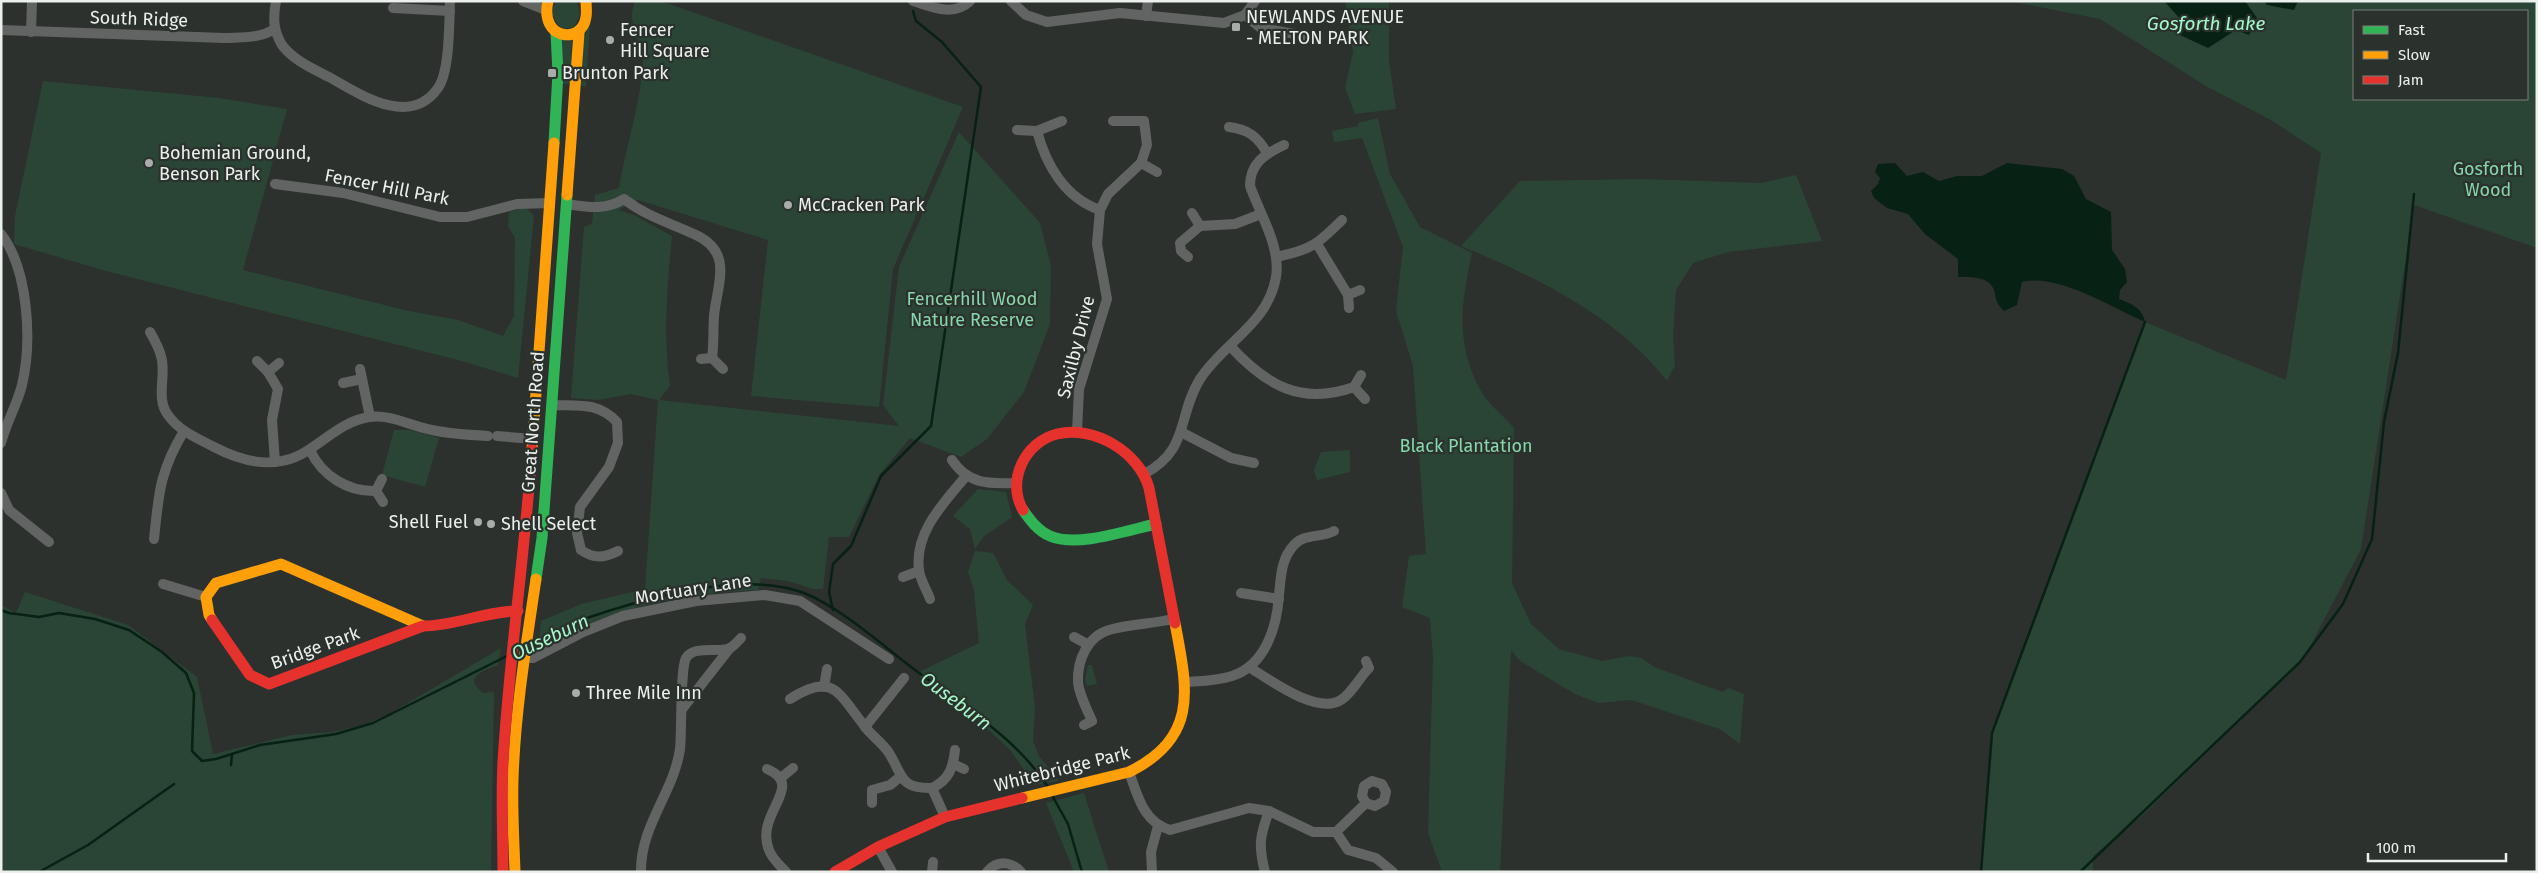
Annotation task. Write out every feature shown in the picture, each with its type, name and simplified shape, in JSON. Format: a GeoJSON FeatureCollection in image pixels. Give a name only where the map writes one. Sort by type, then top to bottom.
{"type":"FeatureCollection","features":[{"type":"Feature","properties":{"kind":"main road","name":"Great North Road"},"geometry":{"type":"LineString","coordinates":[[515,872],[513,782],[524,658],[542,538],[553,405],[578,33],[586,18],[586,1]]}},
{"type":"Feature","properties":{"kind":"main road","name":"Great North Road"},"geometry":{"type":"LineString","coordinates":[[503,872],[503,764],[511,662],[526,540],[558,73],[556,33],[546,22],[547,6]]}},
{"type":"Feature","properties":{"kind":"main road"},"geometry":{"type":"LineString","coordinates":[[556,33],[570,35],[578,33]]}},
{"type":"Feature","properties":{"kind":"main road"},"geometry":{"type":"LineString","coordinates":[[1077,432],[1097,438],[1119,449],[1135,461],[1144,474],[1151,493],[1156,524],[1075,540],[1052,537],[1032,525],[1019,506],[1015,483],[1023,462],[1036,445],[1056,434],[1077,432]]}},
{"type":"Feature","properties":{"kind":"main road","name":"Whitebridge Park"},"geometry":{"type":"LineString","coordinates":[[835,872],[878,847],[946,817],[1129,772],[1155,757],[1174,735],[1184,711],[1186,682],[1156,524]]}},
{"type":"Feature","properties":{"kind":"main road","name":"Bridge Park"},"geometry":{"type":"LineString","coordinates":[[423,626],[269,684],[250,675],[209,615],[206,597],[216,583],[281,564],[423,626],[438,628],[506,611],[518,611]]}},
{"type":"Feature","properties":{"kind":"street"},"geometry":{"type":"LineString","coordinates":[[31,32],[32,1]]}},
{"type":"Feature","properties":{"kind":"street"},"geometry":{"type":"LineString","coordinates":[[276,1],[274,29],[283,46],[298,60],[377,104],[400,107],[415,106],[428,99],[439,87],[445,71],[450,6],[393,8]]}},
{"type":"Feature","properties":{"kind":"street"},"geometry":{"type":"LineString","coordinates":[[523,1],[547,6]]}},
{"type":"Feature","properties":{"kind":"street"},"geometry":{"type":"LineString","coordinates":[[913,1],[952,11],[961,9],[970,1]]}},
{"type":"Feature","properties":{"kind":"street"},"geometry":{"type":"LineString","coordinates":[[1011,1],[1026,15],[1047,22],[1105,14],[1224,23],[1245,15],[1255,1]]}},
{"type":"Feature","properties":{"kind":"street"},"geometry":{"type":"LineString","coordinates":[[1146,16],[1148,1]]}},
{"type":"Feature","properties":{"kind":"street"},"geometry":{"type":"LineString","coordinates":[[1245,15],[1261,28],[1306,36]]}},
{"type":"Feature","properties":{"kind":"street","name":"South Ridge"},"geometry":{"type":"LineString","coordinates":[[1,30],[224,38],[254,36],[274,29]]}},
{"type":"Feature","properties":{"kind":"street"},"geometry":{"type":"LineString","coordinates":[[1017,130],[1037,132],[1062,121]]}},
{"type":"Feature","properties":{"kind":"street"},"geometry":{"type":"LineString","coordinates":[[1037,132],[1045,160],[1052,170],[1081,201],[1100,210],[1108,194],[1141,163],[1147,145],[1144,121],[1113,121]]}},
{"type":"Feature","properties":{"kind":"street"},"geometry":{"type":"LineString","coordinates":[[1230,127],[1248,131],[1261,143],[1267,153]]}},
{"type":"Feature","properties":{"kind":"street"},"geometry":{"type":"LineString","coordinates":[[1144,474],[1166,460],[1173,450],[1181,432],[1191,397],[1210,365],[1252,325],[1264,309],[1276,276],[1276,257],[1254,196],[1250,176],[1253,167],[1267,153],[1284,145]]}},
{"type":"Feature","properties":{"kind":"street"},"geometry":{"type":"LineString","coordinates":[[1141,163],[1157,172]]}},
{"type":"Feature","properties":{"kind":"street","name":"Fencer Hill Park"},"geometry":{"type":"LineString","coordinates":[[275,184],[343,192],[440,218],[467,217],[517,204],[550,203]]}},
{"type":"Feature","properties":{"kind":"street"},"geometry":{"type":"LineString","coordinates":[[566,204],[596,208],[612,207],[624,200],[642,213],[709,242],[719,255],[721,272],[707,359],[722,369]]}},
{"type":"Feature","properties":{"kind":"street","name":"Saxilby Drive"},"geometry":{"type":"LineString","coordinates":[[1077,432],[1079,389],[1107,298],[1097,244],[1100,210]]}},
{"type":"Feature","properties":{"kind":"street"},"geometry":{"type":"LineString","coordinates":[[1192,213],[1200,226]]}},
{"type":"Feature","properties":{"kind":"street"},"geometry":{"type":"LineString","coordinates":[[1188,257],[1181,251],[1180,243],[1200,226],[1235,224],[1261,214]]}},
{"type":"Feature","properties":{"kind":"street"},"geometry":{"type":"LineString","coordinates":[[1276,257],[1305,250],[1317,244],[1342,220]]}},
{"type":"Feature","properties":{"kind":"street"},"geometry":{"type":"LineString","coordinates":[[1,234],[16,258],[22,281],[26,358],[22,386],[1,443]]}},
{"type":"Feature","properties":{"kind":"street"},"geometry":{"type":"LineString","coordinates":[[1317,244],[1348,295],[1349,308]]}},
{"type":"Feature","properties":{"kind":"street"},"geometry":{"type":"LineString","coordinates":[[1348,295],[1360,290]]}},
{"type":"Feature","properties":{"kind":"street"},"geometry":{"type":"LineString","coordinates":[[150,332],[162,357],[162,400],[167,414],[184,431],[236,458],[258,463],[291,459],[310,450],[332,432],[353,422],[370,417],[389,418],[431,430],[533,439]]}},
{"type":"Feature","properties":{"kind":"street"},"geometry":{"type":"LineString","coordinates":[[1230,346],[1261,376],[1294,392],[1316,395],[1338,393],[1354,387],[1361,375]]}},
{"type":"Feature","properties":{"kind":"street"},"geometry":{"type":"LineString","coordinates":[[257,360],[268,372],[278,389],[272,420],[275,462]]}},
{"type":"Feature","properties":{"kind":"street"},"geometry":{"type":"LineString","coordinates":[[268,372],[279,362]]}},
{"type":"Feature","properties":{"kind":"street"},"geometry":{"type":"LineString","coordinates":[[343,383],[361,374],[370,417]]}},
{"type":"Feature","properties":{"kind":"street"},"geometry":{"type":"LineString","coordinates":[[1354,387],[1365,399]]}},
{"type":"Feature","properties":{"kind":"street"},"geometry":{"type":"LineString","coordinates":[[553,405],[589,406],[606,411],[617,422],[618,443],[609,467],[580,507],[577,533],[581,550],[591,557],[606,557],[618,551]]}},
{"type":"Feature","properties":{"kind":"street"},"geometry":{"type":"LineString","coordinates":[[154,539],[160,483],[168,457],[184,431]]}},
{"type":"Feature","properties":{"kind":"street"},"geometry":{"type":"LineString","coordinates":[[1181,432],[1231,458],[1254,462]]}},
{"type":"Feature","properties":{"kind":"street"},"geometry":{"type":"LineString","coordinates":[[310,450],[320,466],[347,487],[360,492],[376,491]]}},
{"type":"Feature","properties":{"kind":"street"},"geometry":{"type":"LineString","coordinates":[[952,460],[966,476],[976,482],[990,484],[1015,483]]}},
{"type":"Feature","properties":{"kind":"street"},"geometry":{"type":"LineString","coordinates":[[930,599],[919,572],[919,548],[923,535],[935,514],[966,476]]}},
{"type":"Feature","properties":{"kind":"street"},"geometry":{"type":"LineString","coordinates":[[376,491],[382,479]]}},
{"type":"Feature","properties":{"kind":"street"},"geometry":{"type":"LineString","coordinates":[[376,491],[383,502]]}},
{"type":"Feature","properties":{"kind":"street"},"geometry":{"type":"LineString","coordinates":[[1,493],[9,510],[49,542]]}},
{"type":"Feature","properties":{"kind":"street"},"geometry":{"type":"LineString","coordinates":[[1186,682],[1233,676],[1250,667],[1264,650],[1272,634],[1278,615],[1281,572],[1286,556],[1296,543],[1309,536],[1331,536]]}},
{"type":"Feature","properties":{"kind":"street"},"geometry":{"type":"LineString","coordinates":[[903,577],[919,572]]}},
{"type":"Feature","properties":{"kind":"street"},"geometry":{"type":"LineString","coordinates":[[163,584],[206,597]]}},
{"type":"Feature","properties":{"kind":"street"},"geometry":{"type":"LineString","coordinates":[[1241,593],[1279,599]]}},
{"type":"Feature","properties":{"kind":"street","name":"Mortuary Lane"},"geometry":{"type":"LineString","coordinates":[[524,658],[533,658],[583,632],[624,616],[696,601],[765,595],[800,601],[889,659]]}},
{"type":"Feature","properties":{"kind":"street"},"geometry":{"type":"LineString","coordinates":[[1091,723],[1078,681],[1087,644],[1097,635],[1108,630],[1173,619]]}},
{"type":"Feature","properties":{"kind":"street"},"geometry":{"type":"LineString","coordinates":[[1074,637],[1087,644]]}},
{"type":"Feature","properties":{"kind":"street"},"geometry":{"type":"LineString","coordinates":[[683,708],[730,648],[741,638]]}},
{"type":"Feature","properties":{"kind":"street"},"geometry":{"type":"LineString","coordinates":[[641,872],[649,826],[675,770],[680,749],[683,708],[682,690],[686,657],[692,652],[730,648]]}},
{"type":"Feature","properties":{"kind":"street"},"geometry":{"type":"LineString","coordinates":[[1250,667],[1311,702],[1323,704],[1334,703],[1348,695],[1370,667]]}},
{"type":"Feature","properties":{"kind":"street"},"geometry":{"type":"LineString","coordinates":[[824,687],[827,669]]}},
{"type":"Feature","properties":{"kind":"street"},"geometry":{"type":"LineString","coordinates":[[865,727],[904,678]]}},
{"type":"Feature","properties":{"kind":"street"},"geometry":{"type":"LineString","coordinates":[[790,699],[803,692],[824,687],[839,691],[865,727],[889,753],[900,778],[914,786],[932,788],[946,778],[953,764],[954,750]]}},
{"type":"Feature","properties":{"kind":"street"},"geometry":{"type":"LineString","coordinates":[[953,764],[964,769]]}},
{"type":"Feature","properties":{"kind":"street"},"geometry":{"type":"LineString","coordinates":[[782,777],[793,768]]}},
{"type":"Feature","properties":{"kind":"street"},"geometry":{"type":"LineString","coordinates":[[767,769],[782,777]]}},
{"type":"Feature","properties":{"kind":"street"},"geometry":{"type":"LineString","coordinates":[[1129,772],[1146,814],[1158,826],[1170,830],[1181,829],[1249,808],[1269,811],[1313,832],[1336,832],[1366,803]]}},
{"type":"Feature","properties":{"kind":"street"},"geometry":{"type":"LineString","coordinates":[[782,777],[783,790],[769,815],[766,841],[774,860],[786,872]]}},
{"type":"Feature","properties":{"kind":"street"},"geometry":{"type":"LineString","coordinates":[[872,803],[869,789],[890,785],[900,778]]}},
{"type":"Feature","properties":{"kind":"street"},"geometry":{"type":"LineString","coordinates":[[932,788],[946,817]]}},
{"type":"Feature","properties":{"kind":"street"},"geometry":{"type":"LineString","coordinates":[[1265,872],[1260,837],[1269,811]]}},
{"type":"Feature","properties":{"kind":"street"},"geometry":{"type":"LineString","coordinates":[[1152,872],[1150,852],[1158,826]]}},
{"type":"Feature","properties":{"kind":"street"},"geometry":{"type":"LineString","coordinates":[[1336,832],[1348,850],[1376,858],[1392,872]]}},
{"type":"Feature","properties":{"kind":"street"},"geometry":{"type":"LineString","coordinates":[[878,847],[892,872]]}},
{"type":"Feature","properties":{"kind":"street"},"geometry":{"type":"LineString","coordinates":[[987,872],[1000,863],[1011,864],[1020,872]]}},
{"type":"Feature","properties":{"kind":"green space"},"geometry":{"type":"Polygon","coordinates":[[[556,1],[576,1],[579,8],[579,16],[572,28],[561,28],[556,22],[552,12],[556,1]]]}},
{"type":"Feature","properties":{"kind":"green space","name":"Fencerhill Wood Nature Reserve"},"geometry":{"type":"Polygon","coordinates":[[[635,1],[661,1],[963,107],[893,269],[879,407],[751,396],[768,240],[638,200],[618,210],[634,215],[672,236],[666,330],[670,386],[659,400],[899,426],[883,405],[899,267],[959,132],[1040,223],[1051,266],[1050,324],[1024,392],[987,439],[961,457],[910,438],[879,475],[849,537],[829,537],[823,589],[813,589],[788,581],[761,578],[758,590],[699,595],[641,606],[596,621],[538,650],[541,621],[581,604],[645,589],[658,400],[630,394],[599,400],[571,398],[584,227],[592,224],[595,195],[619,188],[642,76],[642,53],[632,18],[635,1]]]}},
{"type":"Feature","properties":{"kind":"green space"},"geometry":{"type":"Polygon","coordinates":[[[1345,1],[1389,1],[1389,61],[1396,109],[1355,114],[1345,88],[1353,52],[1345,1]]]}},
{"type":"Feature","properties":{"kind":"green space","name":"Gosforth Wood"},"geometry":{"type":"Polygon","coordinates":[[[2010,1],[2537,1],[2537,248],[2414,205],[2361,549],[2303,660],[2143,815],[2093,856],[2093,872],[1981,872],[1992,733],[2145,322],[2286,380],[2321,153],[2271,120],[2204,85],[2100,19],[2010,1]]]}},
{"type":"Feature","properties":{"kind":"green space"},"geometry":{"type":"Polygon","coordinates":[[[589,24],[586,87],[579,85],[583,41],[589,24]]]}},
{"type":"Feature","properties":{"kind":"green space"},"geometry":{"type":"Polygon","coordinates":[[[562,40],[572,40],[570,84],[562,84],[562,40]]]}},
{"type":"Feature","properties":{"kind":"green space","name":"Bohemian Ground, Benson Park"},"geometry":{"type":"Polygon","coordinates":[[[43,81],[219,98],[287,109],[243,270],[409,311],[458,320],[503,336],[514,316],[515,238],[508,226],[509,212],[526,207],[534,216],[518,378],[458,360],[106,271],[14,244],[15,216],[43,81]]]}},
{"type":"Feature","properties":{"kind":"green space","name":"Black Plantation"},"geometry":{"type":"Polygon","coordinates":[[[1378,118],[1390,174],[1420,227],[1472,253],[1463,306],[1464,340],[1467,357],[1481,391],[1514,428],[1512,583],[1531,624],[1559,649],[1602,661],[1629,656],[1642,658],[1654,667],[1723,692],[1728,688],[1744,694],[1740,744],[1720,729],[1631,700],[1598,703],[1575,694],[1520,661],[1511,650],[1500,872],[1442,872],[1428,833],[1433,659],[1430,618],[1402,607],[1409,556],[1426,554],[1413,366],[1396,311],[1403,247],[1362,138],[1334,142],[1332,131],[1358,126],[1358,123],[1378,118]]]}},
{"type":"Feature","properties":{"kind":"green space"},"geometry":{"type":"Polygon","coordinates":[[[1796,175],[1822,241],[1728,252],[1693,263],[1676,290],[1673,336],[1675,365],[1667,381],[1624,336],[1599,317],[1546,285],[1461,246],[1520,181],[1641,179],[1761,183],[1796,175]]]}},
{"type":"Feature","properties":{"kind":"green space"},"geometry":{"type":"Polygon","coordinates":[[[394,430],[410,430],[439,438],[425,487],[382,475],[394,430]]]}},
{"type":"Feature","properties":{"kind":"green space"},"geometry":{"type":"Polygon","coordinates":[[[1350,450],[1350,472],[1317,480],[1314,470],[1321,452],[1350,450]]]}},
{"type":"Feature","properties":{"kind":"green space"},"geometry":{"type":"Polygon","coordinates":[[[978,489],[1006,492],[1012,517],[983,537],[975,549],[970,529],[953,516],[978,489]]]}},
{"type":"Feature","properties":{"kind":"green space"},"geometry":{"type":"Polygon","coordinates":[[[975,551],[993,553],[1007,580],[1033,605],[1025,624],[1035,708],[1033,741],[1039,756],[1059,781],[1034,785],[1011,751],[974,716],[920,679],[921,671],[979,643],[974,591],[968,572],[975,551]]]}},
{"type":"Feature","properties":{"kind":"green space"},"geometry":{"type":"Polygon","coordinates":[[[25,592],[128,625],[197,677],[213,754],[292,735],[333,732],[362,725],[386,716],[501,648],[498,665],[482,672],[475,678],[477,687],[483,693],[494,692],[491,872],[1,872],[1,605],[16,613],[25,592]]]}},
{"type":"Feature","properties":{"kind":"green space"},"geometry":{"type":"Polygon","coordinates":[[[1088,665],[1092,665],[1097,684],[1087,686],[1085,680],[1088,665]]]}},
{"type":"Feature","properties":{"kind":"green space"},"geometry":{"type":"Polygon","coordinates":[[[1084,793],[1109,872],[1074,872],[1046,803],[1084,793]]]}},
{"type":"Feature","properties":{"kind":"water","name":"Gosforth Lake"},"geometry":{"type":"Polygon","coordinates":[[[2164,1],[2245,1],[2257,18],[2249,35],[2236,30],[2208,48],[2180,35],[2181,20],[2164,1]]]}},
{"type":"Feature","properties":{"kind":"water","name":"Gosforth Lake"},"geometry":{"type":"Polygon","coordinates":[[[2264,1],[2298,1],[2294,10],[2267,5],[2264,1]]]}},
{"type":"Feature","properties":{"kind":"water"},"geometry":{"type":"Polygon","coordinates":[[[1895,163],[1907,176],[1923,172],[1939,181],[1957,176],[1982,176],[2007,163],[2062,169],[2074,176],[2086,199],[2111,212],[2112,250],[2125,269],[2127,282],[2120,290],[2119,299],[2132,304],[2139,310],[2145,322],[2084,293],[2051,282],[2022,282],[2017,305],[2004,311],[1998,303],[1994,289],[1989,283],[1976,278],[1958,277],[1958,259],[1925,234],[1908,214],[1887,208],[1874,198],[1871,191],[1878,184],[1880,178],[1875,172],[1878,164],[1895,163]]]}},
{"type":"Feature","properties":{"kind":"waterway"},"geometry":{"type":"LineString","coordinates":[[833,610],[829,592],[833,564],[851,546],[881,476],[931,426],[981,87],[942,42],[916,21],[913,11]]}},
{"type":"Feature","properties":{"kind":"waterway"},"geometry":{"type":"LineString","coordinates":[[2080,872],[2300,662],[2343,604],[2372,539],[2384,422],[2398,353],[2414,194]]}},
{"type":"Feature","properties":{"kind":"waterway"},"geometry":{"type":"LineString","coordinates":[[1981,872],[1992,733],[2145,322]]}},
{"type":"Feature","properties":{"kind":"waterway","name":"Ouseburn"},"geometry":{"type":"LineString","coordinates":[[532,644],[587,618],[637,602],[695,589],[753,584],[780,587],[804,593],[850,619],[990,726],[1022,754],[1048,787]]}},
{"type":"Feature","properties":{"kind":"waterway","name":"Ouseburn"},"geometry":{"type":"LineString","coordinates":[[1,610],[9,613],[39,617],[59,613],[95,619],[129,630],[162,652],[186,673],[194,693],[192,751],[202,761],[216,759],[260,745],[336,734],[373,723],[507,656]]}},
{"type":"Feature","properties":{"kind":"waterway"},"geometry":{"type":"LineString","coordinates":[[231,765],[232,754]]}},
{"type":"Feature","properties":{"kind":"waterway"},"geometry":{"type":"LineString","coordinates":[[39,872],[88,845],[174,784]]}},
{"type":"Feature","properties":{"kind":"waterway","name":"Ouseburn"},"geometry":{"type":"LineString","coordinates":[[1053,797],[1068,824],[1082,872]]}},
{"type":"Feature","properties":{"kind":"traffic: fast"},"geometry":{"type":"LineString","coordinates":[[554,143],[558,73],[556,33]]}},
{"type":"Feature","properties":{"kind":"traffic: fast"},"geometry":{"type":"LineString","coordinates":[[536,579],[542,538],[567,195]]}},
{"type":"Feature","properties":{"kind":"traffic: fast"},"geometry":{"type":"LineString","coordinates":[[1023,510],[1038,528],[1050,536],[1061,539],[1074,540],[1103,537],[1156,524]]}},
{"type":"Feature","properties":{"kind":"traffic: slow"},"geometry":{"type":"LineString","coordinates":[[548,1],[547,14],[550,24],[555,31],[570,35],[577,32],[583,26],[586,15],[586,1]]}},
{"type":"Feature","properties":{"kind":"traffic: slow"},"geometry":{"type":"LineString","coordinates":[[567,195],[579,33]]}},
{"type":"Feature","properties":{"kind":"traffic: slow"},"geometry":{"type":"LineString","coordinates":[[532,449],[554,143]]}},
{"type":"Feature","properties":{"kind":"traffic: slow"},"geometry":{"type":"LineString","coordinates":[[212,620],[209,615],[206,597],[216,583],[281,564],[423,626]]}},
{"type":"Feature","properties":{"kind":"traffic: slow"},"geometry":{"type":"LineString","coordinates":[[515,872],[514,755],[536,579]]}},
{"type":"Feature","properties":{"kind":"traffic: slow"},"geometry":{"type":"LineString","coordinates":[[1022,798],[1129,772],[1152,758],[1168,743],[1178,727],[1183,709],[1183,669],[1175,623]]}},
{"type":"Feature","properties":{"kind":"traffic: jam"},"geometry":{"type":"LineString","coordinates":[[1023,510],[1018,499],[1018,475],[1022,464],[1036,445],[1046,438],[1071,432],[1086,434],[1113,444],[1136,463],[1144,475],[1149,488],[1175,623]]}},
{"type":"Feature","properties":{"kind":"traffic: jam"},"geometry":{"type":"LineString","coordinates":[[503,872],[503,762],[532,449]]}},
{"type":"Feature","properties":{"kind":"traffic: jam"},"geometry":{"type":"LineString","coordinates":[[212,620],[250,675],[269,684],[423,626],[447,624],[494,613],[518,611]]}},
{"type":"Feature","properties":{"kind":"traffic: jam"},"geometry":{"type":"LineString","coordinates":[[835,872],[878,847],[945,817],[1022,798]]}},
{"type":"Feature","properties":{"kind":"place","name":"NEWLANDS AVENUE - MELTON PARK"},"geometry":{"type":"Point","coordinates":[1236,27]}},
{"type":"Feature","properties":{"kind":"place","name":"Fencer Hill Square"},"geometry":{"type":"Point","coordinates":[610,40]}},
{"type":"Feature","properties":{"kind":"place","name":"Brunton Park"},"geometry":{"type":"Point","coordinates":[552,73]}},
{"type":"Feature","properties":{"kind":"place","name":"Bohemian Ground, Benson Park"},"geometry":{"type":"Point","coordinates":[149,163]}},
{"type":"Feature","properties":{"kind":"place","name":"McCracken Park"},"geometry":{"type":"Point","coordinates":[788,205]}},
{"type":"Feature","properties":{"kind":"place","name":"Shell Fuel"},"geometry":{"type":"Point","coordinates":[478,522]}},
{"type":"Feature","properties":{"kind":"place","name":"Shell Select"},"geometry":{"type":"Point","coordinates":[491,524]}},
{"type":"Feature","properties":{"kind":"place","name":"Three Mile Inn"},"geometry":{"type":"Point","coordinates":[576,693]}}]}
